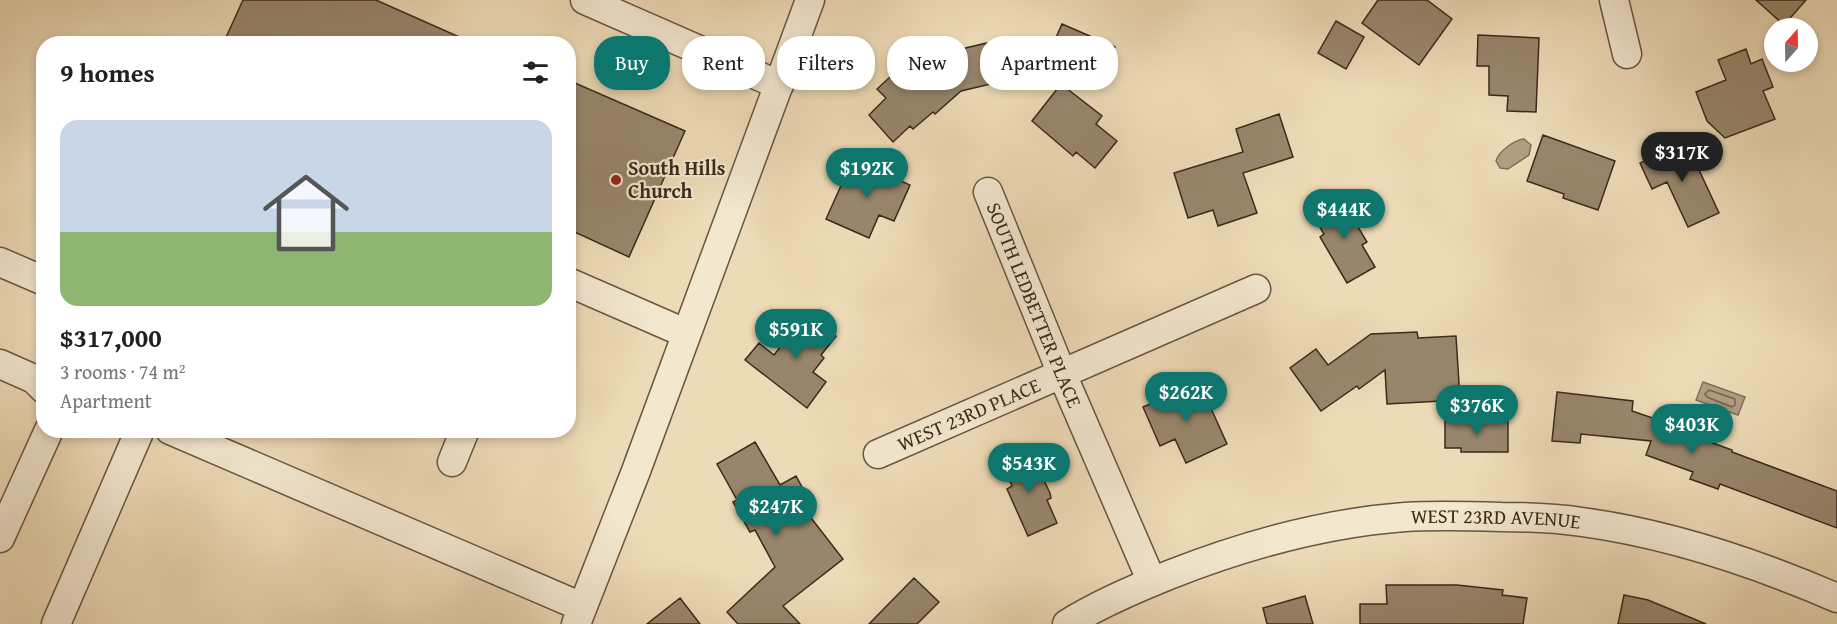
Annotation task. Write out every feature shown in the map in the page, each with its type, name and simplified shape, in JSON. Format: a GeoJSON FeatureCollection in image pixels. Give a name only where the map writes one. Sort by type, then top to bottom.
{"type":"FeatureCollection","features":[{"type":"Feature","properties":{"kind":"street"},"geometry":{"type":"LineString","coordinates":[[585,0],[777,84]]}},
{"type":"Feature","properties":{"kind":"street"},"geometry":{"type":"LineString","coordinates":[[797,36],[810,0]]}},
{"type":"Feature","properties":{"kind":"street"},"geometry":{"type":"LineString","coordinates":[[1614,0],[1627,54]]}},
{"type":"Feature","properties":{"kind":"street"},"geometry":{"type":"LineString","coordinates":[[188,438],[579,616],[636,471],[685,333],[778,90]]}},
{"type":"Feature","properties":{"kind":"street","name":"SOUTH LEDBETTER PLACE"},"geometry":{"type":"LineString","coordinates":[[988,192],[1062,374],[1152,582]]}},
{"type":"Feature","properties":{"kind":"street"},"geometry":{"type":"LineString","coordinates":[[0,262],[36,278]]}},
{"type":"Feature","properties":{"kind":"street"},"geometry":{"type":"LineString","coordinates":[[576,285],[685,333]]}},
{"type":"Feature","properties":{"kind":"street","name":"WEST 23RD PLACE"},"geometry":{"type":"LineString","coordinates":[[878,454],[1256,289]]}},
{"type":"Feature","properties":{"kind":"street"},"geometry":{"type":"LineString","coordinates":[[0,364],[36,381]]}},
{"type":"Feature","properties":{"kind":"street"},"geometry":{"type":"LineString","coordinates":[[0,538],[45,438]]}},
{"type":"Feature","properties":{"kind":"street"},"geometry":{"type":"LineString","coordinates":[[56,624],[137,438]]}},
{"type":"Feature","properties":{"kind":"street"},"geometry":{"type":"LineString","coordinates":[[452,462],[462,438]]}},
{"type":"Feature","properties":{"kind":"street","name":"WEST 23RD AVENUE"},"geometry":{"type":"LineString","coordinates":[[1067,624],[1113,599],[1206,560],[1302,533],[1359,522],[1406,517],[1465,516],[1581,522],[1635,531],[1732,558],[1793,579],[1837,598]]}},
{"type":"Feature","properties":{"kind":"water"},"geometry":{"type":"Polygon","coordinates":[[[1524,139],[1531,145],[1529,155],[1508,169],[1500,168],[1496,161],[1503,150],[1524,139]]]}},
{"type":"Feature","properties":{"kind":"water"},"geometry":{"type":"Polygon","coordinates":[[[1703,382],[1745,397],[1738,415],[1696,400],[1703,382]]]}},
{"type":"Feature","properties":{"kind":"building"},"geometry":{"type":"Polygon","coordinates":[[[243,0],[376,0],[457,36],[227,36],[243,0]]]}},
{"type":"Feature","properties":{"kind":"building"},"geometry":{"type":"Polygon","coordinates":[[[1378,0],[1427,0],[1452,19],[1419,65],[1362,23],[1378,0]]]}},
{"type":"Feature","properties":{"kind":"building"},"geometry":{"type":"Polygon","coordinates":[[[1756,0],[1806,0],[1790,18],[1776,18],[1756,0]]]}},
{"type":"Feature","properties":{"kind":"building"},"geometry":{"type":"Polygon","coordinates":[[[1336,21],[1364,37],[1346,69],[1318,53],[1336,21]]]}},
{"type":"Feature","properties":{"kind":"building"},"geometry":{"type":"Polygon","coordinates":[[[1062,24],[1090,36],[1057,36],[1062,24]]]}},
{"type":"Feature","properties":{"kind":"building"},"geometry":{"type":"Polygon","coordinates":[[[1478,35],[1539,38],[1536,112],[1507,111],[1508,96],[1489,95],[1489,66],[1477,66],[1478,35]]]}},
{"type":"Feature","properties":{"kind":"building"},"geometry":{"type":"Polygon","coordinates":[[[980,45],[980,87],[968,89],[968,47],[980,45]]]}},
{"type":"Feature","properties":{"kind":"building"},"geometry":{"type":"Polygon","coordinates":[[[1746,49],[1751,64],[1762,59],[1764,72],[1767,72],[1773,87],[1763,91],[1775,119],[1725,138],[1707,121],[1696,92],[1726,80],[1718,60],[1746,49]]]}},
{"type":"Feature","properties":{"kind":"building"},"geometry":{"type":"Polygon","coordinates":[[[887,80],[887,90],[965,90],[913,129],[910,126],[893,142],[869,115],[886,98],[877,89],[887,80]]]}},
{"type":"Feature","properties":{"kind":"building","name":"South Hills Church"},"geometry":{"type":"Polygon","coordinates":[[[576,83],[685,131],[629,257],[576,233],[576,83]]]}},
{"type":"Feature","properties":{"kind":"building"},"geometry":{"type":"Polygon","coordinates":[[[1056,90],[1069,90],[1102,116],[1096,124],[1117,141],[1095,168],[1076,152],[1073,156],[1032,121],[1056,90]]]}},
{"type":"Feature","properties":{"kind":"building"},"geometry":{"type":"Polygon","coordinates":[[[1279,114],[1293,157],[1243,173],[1257,213],[1218,226],[1213,210],[1188,218],[1174,173],[1243,152],[1236,129],[1279,114]]]}},
{"type":"Feature","properties":{"kind":"building"},"geometry":{"type":"Polygon","coordinates":[[[1543,135],[1615,161],[1598,210],[1563,198],[1564,194],[1527,181],[1543,135]]]}},
{"type":"Feature","properties":{"kind":"building"},"geometry":{"type":"Polygon","coordinates":[[[1686,142],[1719,213],[1688,227],[1667,182],[1652,189],[1640,163],[1686,142]]]}},
{"type":"Feature","properties":{"kind":"building"},"geometry":{"type":"Polygon","coordinates":[[[853,159],[910,185],[894,221],[879,215],[869,238],[826,219],[853,159]]]}},
{"type":"Feature","properties":{"kind":"building"},"geometry":{"type":"Polygon","coordinates":[[[1340,197],[1367,242],[1362,245],[1375,267],[1347,283],[1320,237],[1324,234],[1312,214],[1340,197]]]}},
{"type":"Feature","properties":{"kind":"building"},"geometry":{"type":"Polygon","coordinates":[[[807,313],[836,336],[821,355],[824,358],[813,372],[826,382],[807,408],[745,360],[759,343],[774,355],[807,313]]]}},
{"type":"Feature","properties":{"kind":"building"},"geometry":{"type":"Polygon","coordinates":[[[1417,332],[1418,338],[1456,336],[1460,400],[1387,404],[1385,370],[1359,389],[1357,386],[1321,411],[1290,368],[1316,349],[1328,365],[1371,334],[1417,332]]]}},
{"type":"Feature","properties":{"kind":"building"},"geometry":{"type":"Polygon","coordinates":[[[1200,384],[1227,444],[1186,463],[1175,439],[1160,446],[1143,407],[1200,384]]]}},
{"type":"Feature","properties":{"kind":"building"},"geometry":{"type":"Polygon","coordinates":[[[1557,392],[1633,401],[1632,411],[1711,438],[1710,442],[1732,450],[1732,452],[1837,491],[1837,528],[1720,484],[1718,489],[1690,479],[1693,472],[1646,455],[1651,441],[1581,434],[1580,443],[1552,441],[1557,392]]]}},
{"type":"Feature","properties":{"kind":"building"},"geometry":{"type":"Polygon","coordinates":[[[1445,420],[1508,420],[1508,452],[1461,452],[1461,448],[1445,448],[1445,420]]]}},
{"type":"Feature","properties":{"kind":"building"},"geometry":{"type":"Polygon","coordinates":[[[755,442],[780,485],[796,476],[815,511],[808,514],[843,559],[783,606],[800,624],[738,624],[727,612],[775,567],[755,530],[750,532],[733,502],[737,500],[717,464],[755,442]]]}},
{"type":"Feature","properties":{"kind":"building"},"geometry":{"type":"Polygon","coordinates":[[[1030,451],[1050,493],[1051,498],[1047,500],[1057,523],[1028,536],[1007,489],[1012,486],[1002,464],[1030,451]]]}},
{"type":"Feature","properties":{"kind":"building"},"geometry":{"type":"Polygon","coordinates":[[[914,578],[939,602],[917,624],[869,624],[914,578]]]}},
{"type":"Feature","properties":{"kind":"building"},"geometry":{"type":"Polygon","coordinates":[[[1386,585],[1457,585],[1503,590],[1502,595],[1527,598],[1523,624],[1360,624],[1360,604],[1387,604],[1386,585]]]}},
{"type":"Feature","properties":{"kind":"building"},"geometry":{"type":"Polygon","coordinates":[[[1624,595],[1648,600],[1706,624],[1618,624],[1624,595]]]}},
{"type":"Feature","properties":{"kind":"building"},"geometry":{"type":"Polygon","coordinates":[[[1305,596],[1313,624],[1267,624],[1263,608],[1305,596]]]}},
{"type":"Feature","properties":{"kind":"building"},"geometry":{"type":"Polygon","coordinates":[[[680,598],[700,624],[647,624],[680,598]]]}},
{"type":"Feature","properties":{"kind":"place","name":"South Hills Church"},"geometry":{"type":"Point","coordinates":[616,180]}}]}
